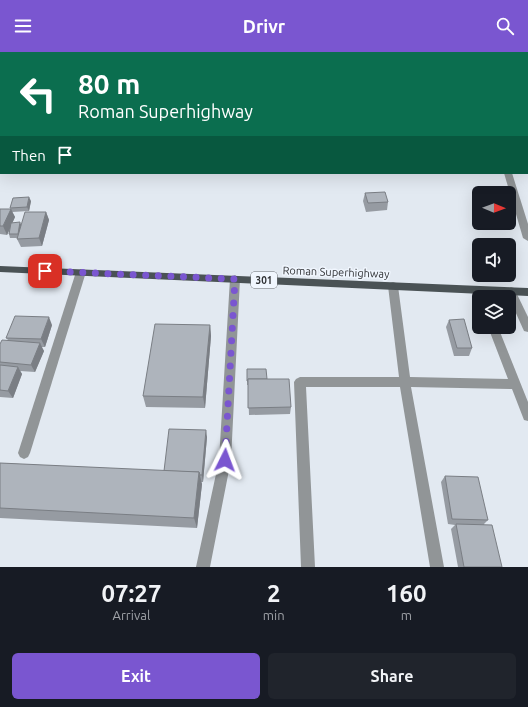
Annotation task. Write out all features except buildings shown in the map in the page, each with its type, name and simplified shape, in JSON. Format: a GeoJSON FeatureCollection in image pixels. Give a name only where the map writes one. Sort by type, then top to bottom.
{"type":"FeatureCollection","features":[{"type":"Feature","properties":{"kind":"main road","name":"Roman Superhighway"},"geometry":{"type":"LineString","coordinates":[[0,269],[393,286],[472,292]]}},
{"type":"Feature","properties":{"kind":"main road","name":"Roman Superhighway"},"geometry":{"type":"LineString","coordinates":[[516,291],[528,292]]}},
{"type":"Feature","properties":{"kind":"street"},"geometry":{"type":"LineString","coordinates":[[508,174],[528,238]]}},
{"type":"Feature","properties":{"kind":"street"},"geometry":{"type":"LineString","coordinates":[[24,453],[81,272]]}},
{"type":"Feature","properties":{"kind":"street"},"geometry":{"type":"LineString","coordinates":[[203,567],[225,460],[235,279]]}},
{"type":"Feature","properties":{"kind":"street"},"geometry":{"type":"LineString","coordinates":[[393,286],[405,382],[437,567]]}},
{"type":"Feature","properties":{"kind":"street"},"geometry":{"type":"LineString","coordinates":[[516,302],[528,328]]}},
{"type":"Feature","properties":{"kind":"street"},"geometry":{"type":"LineString","coordinates":[[496,334],[528,416]]}},
{"type":"Feature","properties":{"kind":"street"},"geometry":{"type":"LineString","coordinates":[[308,567],[300,382],[515,384]]}},
{"type":"Feature","properties":{"kind":"route"},"geometry":{"type":"LineString","coordinates":[[45,271],[235,279],[225,460]]}}]}
